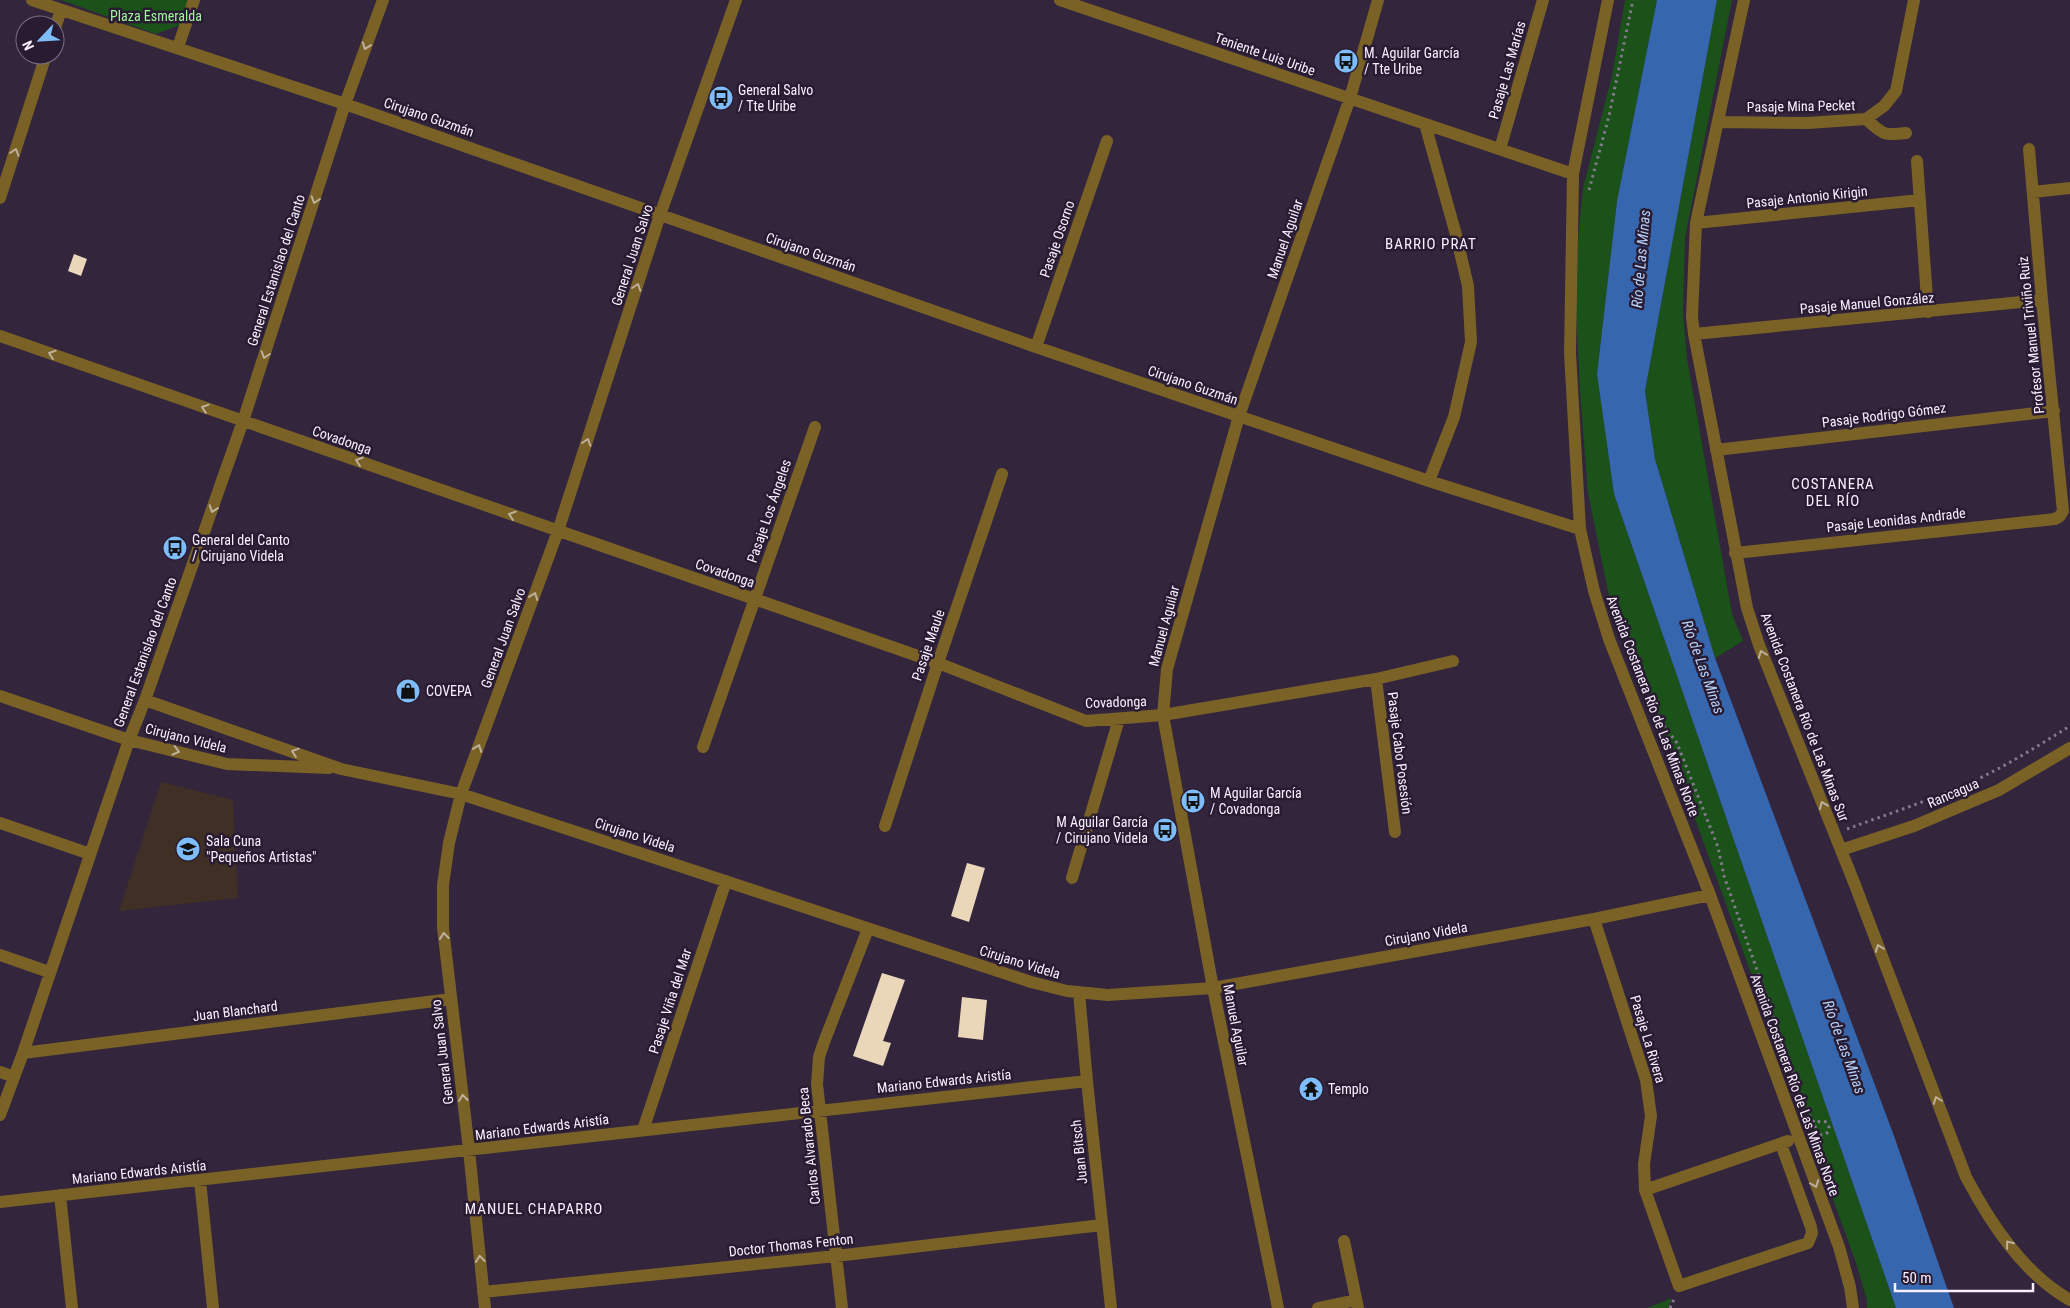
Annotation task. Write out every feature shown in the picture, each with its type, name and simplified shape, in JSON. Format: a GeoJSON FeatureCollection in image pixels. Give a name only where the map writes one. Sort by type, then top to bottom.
{"type":"FeatureCollection","features":[{"type":"Feature","properties":{"kind":"street","name":"Cirujano Guzmán"},"geometry":{"type":"LineString","coordinates":[[32,0],[345,104],[1036,347],[1429,481],[1580,529]]}},
{"type":"Feature","properties":{"kind":"street"},"geometry":{"type":"LineString","coordinates":[[178,47],[194,0]]}},
{"type":"Feature","properties":{"kind":"street","name":"General Estanislao del Canto"},"geometry":{"type":"LineString","coordinates":[[0,1115],[23,1053],[129,740],[244,421],[345,104],[382,0]]}},
{"type":"Feature","properties":{"kind":"street","name":"General Juan Salvo"},"geometry":{"type":"LineString","coordinates":[[485,1308],[443,928],[443,885],[449,843],[461,794],[558,531],[660,215],[736,0]]}},
{"type":"Feature","properties":{"kind":"street","name":"Teniente Luis Uribe"},"geometry":{"type":"LineString","coordinates":[[1060,0],[1081,3],[1573,174]]}},
{"type":"Feature","properties":{"kind":"street","name":"Manuel Aguilar"},"geometry":{"type":"LineString","coordinates":[[1278,1308],[1213,988],[1163,714],[1166,669],[1239,416],[1350,98],[1378,0]]}},
{"type":"Feature","properties":{"kind":"street","name":"Pasaje Las Marías"},"geometry":{"type":"LineString","coordinates":[[1500,149],[1543,0]]}},
{"type":"Feature","properties":{"kind":"street","name":"Avenida Costanera Río de Las Minas Norte"},"geometry":{"type":"LineString","coordinates":[[1608,0],[1573,174],[1570,353],[1580,529],[1594,591],[1609,639],[1710,895],[1839,1247],[1850,1288],[1853,1308]]}},
{"type":"Feature","properties":{"kind":"street","name":"Avenida Costanera Río de Las Minas Sur"},"geometry":{"type":"LineString","coordinates":[[1744,0],[1696,223],[1692,310],[1694,334],[1747,608],[1758,645],[1841,850],[1966,1178],[1986,1214],[2012,1249],[2048,1286],[2070,1300]]}},
{"type":"Feature","properties":{"kind":"street"},"geometry":{"type":"LineString","coordinates":[[1866,119],[1884,106],[1896,91],[1914,0]]}},
{"type":"Feature","properties":{"kind":"street"},"geometry":{"type":"LineString","coordinates":[[59,15],[61,10]]}},
{"type":"Feature","properties":{"kind":"street"},"geometry":{"type":"LineString","coordinates":[[0,198],[43,65]]}},
{"type":"Feature","properties":{"kind":"street","name":"Pasaje Mina Pecket"},"geometry":{"type":"LineString","coordinates":[[1719,122],[1808,123],[1866,119],[1882,134],[1889,136],[1906,133]]}},
{"type":"Feature","properties":{"kind":"street"},"geometry":{"type":"LineString","coordinates":[[1425,124],[1455,231],[1468,286],[1471,342],[1454,416],[1429,481]]}},
{"type":"Feature","properties":{"kind":"street","name":"Pasaje Osorno"},"geometry":{"type":"LineString","coordinates":[[1036,347],[1107,141]]}},
{"type":"Feature","properties":{"kind":"street","name":"Profesor Manuel Triviño Ruiz"},"geometry":{"type":"LineString","coordinates":[[2029,149],[2063,511],[2060,516]]}},
{"type":"Feature","properties":{"kind":"street"},"geometry":{"type":"LineString","coordinates":[[1917,161],[1928,312]]}},
{"type":"Feature","properties":{"kind":"street"},"geometry":{"type":"LineString","coordinates":[[2033,192],[2070,188]]}},
{"type":"Feature","properties":{"kind":"street","name":"Pasaje Antonio Kirigin"},"geometry":{"type":"LineString","coordinates":[[1696,223],[1920,200]]}},
{"type":"Feature","properties":{"kind":"street","name":"Pasaje Manuel González"},"geometry":{"type":"LineString","coordinates":[[1694,334],[2042,300]]}},
{"type":"Feature","properties":{"kind":"street","name":"Covadonga"},"geometry":{"type":"LineString","coordinates":[[0,336],[938,663],[1086,721],[1163,714],[1376,679],[1453,661]]}},
{"type":"Feature","properties":{"kind":"street","name":"Pasaje Rodrigo Gómez"},"geometry":{"type":"LineString","coordinates":[[1716,450],[2054,411]]}},
{"type":"Feature","properties":{"kind":"street","name":"Pasaje Los Ángeles"},"geometry":{"type":"LineString","coordinates":[[703,747],[815,427]]}},
{"type":"Feature","properties":{"kind":"street","name":"Pasaje Maule"},"geometry":{"type":"LineString","coordinates":[[885,826],[1002,474]]}},
{"type":"Feature","properties":{"kind":"street","name":"Pasaje Leonidas Andrade"},"geometry":{"type":"LineString","coordinates":[[1735,553],[2046,520],[2060,516]]}},
{"type":"Feature","properties":{"kind":"street","name":"Pasaje Cabo Posesión"},"geometry":{"type":"LineString","coordinates":[[1376,679],[1395,832]]}},
{"type":"Feature","properties":{"kind":"street","name":"Cirujano Videla"},"geometry":{"type":"LineString","coordinates":[[0,696],[129,740],[227,764],[341,768]]}},
{"type":"Feature","properties":{"kind":"street","name":"Cirujano Videla"},"geometry":{"type":"LineString","coordinates":[[145,700],[341,768],[461,794],[1031,982],[1080,993],[1108,995],[1213,988],[1594,919],[1710,895]]}},
{"type":"Feature","properties":{"kind":"street"},"geometry":{"type":"LineString","coordinates":[[1072,878],[1119,719]]}},
{"type":"Feature","properties":{"kind":"street","name":"Rancagua"},"geometry":{"type":"LineString","coordinates":[[1841,850],[1914,826],[1999,790],[2070,748]]}},
{"type":"Feature","properties":{"kind":"street"},"geometry":{"type":"LineString","coordinates":[[0,824],[90,854]]}},
{"type":"Feature","properties":{"kind":"street","name":"Pasaje Viña del Mar"},"geometry":{"type":"LineString","coordinates":[[643,1130],[726,881]]}},
{"type":"Feature","properties":{"kind":"street","name":"Pasaje La Rivera"},"geometry":{"type":"LineString","coordinates":[[1594,919],[1649,1092],[1651,1116],[1644,1164],[1645,1190],[1679,1286],[1808,1243],[1812,1233],[1811,1227],[1781,1144]]}},
{"type":"Feature","properties":{"kind":"street","name":"Carlos Alvarado Beca"},"geometry":{"type":"LineString","coordinates":[[842,1308],[817,1084],[819,1057],[868,929]]}},
{"type":"Feature","properties":{"kind":"street"},"geometry":{"type":"LineString","coordinates":[[0,955],[50,972]]}},
{"type":"Feature","properties":{"kind":"street","name":"Juan Bitsch"},"geometry":{"type":"LineString","coordinates":[[1080,993],[1087,1081],[1111,1308]]}},
{"type":"Feature","properties":{"kind":"street","name":"Juan Blanchard"},"geometry":{"type":"LineString","coordinates":[[23,1053],[451,999]]}},
{"type":"Feature","properties":{"kind":"street"},"geometry":{"type":"LineString","coordinates":[[0,1072],[14,1077]]}},
{"type":"Feature","properties":{"kind":"street","name":"Mariano Edwards Aristía"},"geometry":{"type":"LineString","coordinates":[[0,1202],[820,1109],[1087,1081]]}},
{"type":"Feature","properties":{"kind":"street"},"geometry":{"type":"LineString","coordinates":[[1645,1190],[1798,1138]]}},
{"type":"Feature","properties":{"kind":"street"},"geometry":{"type":"LineString","coordinates":[[200,1180],[213,1308]]}},
{"type":"Feature","properties":{"kind":"street"},"geometry":{"type":"LineString","coordinates":[[60,1196],[72,1308]]}},
{"type":"Feature","properties":{"kind":"street","name":"Doctor Thomas Fenton"},"geometry":{"type":"LineString","coordinates":[[483,1292],[836,1256],[1102,1226]]}},
{"type":"Feature","properties":{"kind":"street"},"geometry":{"type":"LineString","coordinates":[[1318,1308],[1357,1304],[1344,1241]]}},
{"type":"Feature","properties":{"kind":"path"},"geometry":{"type":"LineString","coordinates":[[1589,192],[1609,116],[1633,0]]}},
{"type":"Feature","properties":{"kind":"path"},"geometry":{"type":"LineString","coordinates":[[1647,689],[1663,724],[1677,743],[1708,818],[1718,847],[1724,876],[1800,1090]]}},
{"type":"Feature","properties":{"kind":"path"},"geometry":{"type":"LineString","coordinates":[[1834,833],[1924,802],[1980,777],[2038,746],[2070,726]]}},
{"type":"Feature","properties":{"kind":"path"},"geometry":{"type":"LineString","coordinates":[[1806,1108],[1810,1118],[1816,1125],[1817,1132],[1821,1135],[1829,1131],[1829,1126],[1825,1121],[1818,1122],[1816,1125]]}},
{"type":"Feature","properties":{"kind":"shaded area","name":"Sala Cuna \"Pequeños Artistas\""},"geometry":{"type":"Polygon","coordinates":[[[161,782],[233,800],[238,898],[119,911],[161,782]]]}},
{"type":"Feature","properties":{"kind":"green space","name":"Plaza Esmeralda"},"geometry":{"type":"Polygon","coordinates":[[[61,0],[189,0],[180,25],[156,34],[61,0]]]}},
{"type":"Feature","properties":{"kind":"green space"},"geometry":{"type":"Polygon","coordinates":[[[1625,0],[1657,0],[1617,201],[1597,374],[1614,494],[1896,1308],[1867,1308],[1867,1300],[1855,1260],[1678,772],[1620,632],[1608,591],[1588,493],[1580,392],[1576,303],[1578,239],[1583,188],[1612,76],[1625,0]]]}},
{"type":"Feature","properties":{"kind":"green space"},"geometry":{"type":"Polygon","coordinates":[[[1717,0],[1732,0],[1685,238],[1683,313],[1687,359],[1732,614],[1743,641],[1715,658],[1655,459],[1645,391],[1717,0]]]}},
{"type":"Feature","properties":{"kind":"green space"},"geometry":{"type":"Polygon","coordinates":[[[1672,1298],[1668,1308],[1647,1308],[1672,1298]]]}},
{"type":"Feature","properties":{"kind":"water","name":"Río de Las Minas"},"geometry":{"type":"Polygon","coordinates":[[[1657,0],[1717,0],[1645,391],[1655,459],[1715,658],[1894,1136],[1954,1308],[1896,1308],[1614,494],[1597,374],[1617,201],[1657,0]]]}},
{"type":"Feature","properties":{"kind":"building"},"geometry":{"type":"Polygon","coordinates":[[[74,254],[87,259],[81,276],[68,271],[74,254]]]}},
{"type":"Feature","properties":{"kind":"building"},"geometry":{"type":"Polygon","coordinates":[[[967,863],[985,868],[969,922],[951,916],[967,863]]]}},
{"type":"Feature","properties":{"kind":"building"},"geometry":{"type":"Polygon","coordinates":[[[882,973],[905,980],[883,1041],[891,1043],[883,1066],[853,1056],[882,973]]]}},
{"type":"Feature","properties":{"kind":"building"},"geometry":{"type":"Polygon","coordinates":[[[962,997],[987,1000],[983,1040],[958,1037],[962,997]]]}},
{"type":"Feature","properties":{"kind":"place","name":"M. Aguilar García / Tte Uribe"},"geometry":{"type":"Point","coordinates":[1346,61]}},
{"type":"Feature","properties":{"kind":"place","name":"General Salvo / Tte Uribe"},"geometry":{"type":"Point","coordinates":[721,98]}},
{"type":"Feature","properties":{"kind":"place","name":"General del Canto / Cirujano Videla"},"geometry":{"type":"Point","coordinates":[175,548]}},
{"type":"Feature","properties":{"kind":"place","name":"COVEPA"},"geometry":{"type":"Point","coordinates":[408,691]}},
{"type":"Feature","properties":{"kind":"place","name":"M Aguilar García / Covadonga"},"geometry":{"type":"Point","coordinates":[1193,801]}},
{"type":"Feature","properties":{"kind":"place","name":"M Aguilar García / Cirujano Videla"},"geometry":{"type":"Point","coordinates":[1165,830]}},
{"type":"Feature","properties":{"kind":"place","name":"Sala Cuna \"Pequeños Artistas\""},"geometry":{"type":"Point","coordinates":[188,849]}},
{"type":"Feature","properties":{"kind":"place","name":"Templo"},"geometry":{"type":"Point","coordinates":[1311,1089]}},
{"type":"Feature","properties":{"kind":"district","name":"BARRIO PRAT"},"geometry":{"type":"Point","coordinates":[1431,244]}},
{"type":"Feature","properties":{"kind":"district","name":"COSTANERA DEL RÍO"},"geometry":{"type":"Point","coordinates":[1833,492]}},
{"type":"Feature","properties":{"kind":"district","name":"MANUEL CHAPARRO"},"geometry":{"type":"Point","coordinates":[534,1209]}}]}
